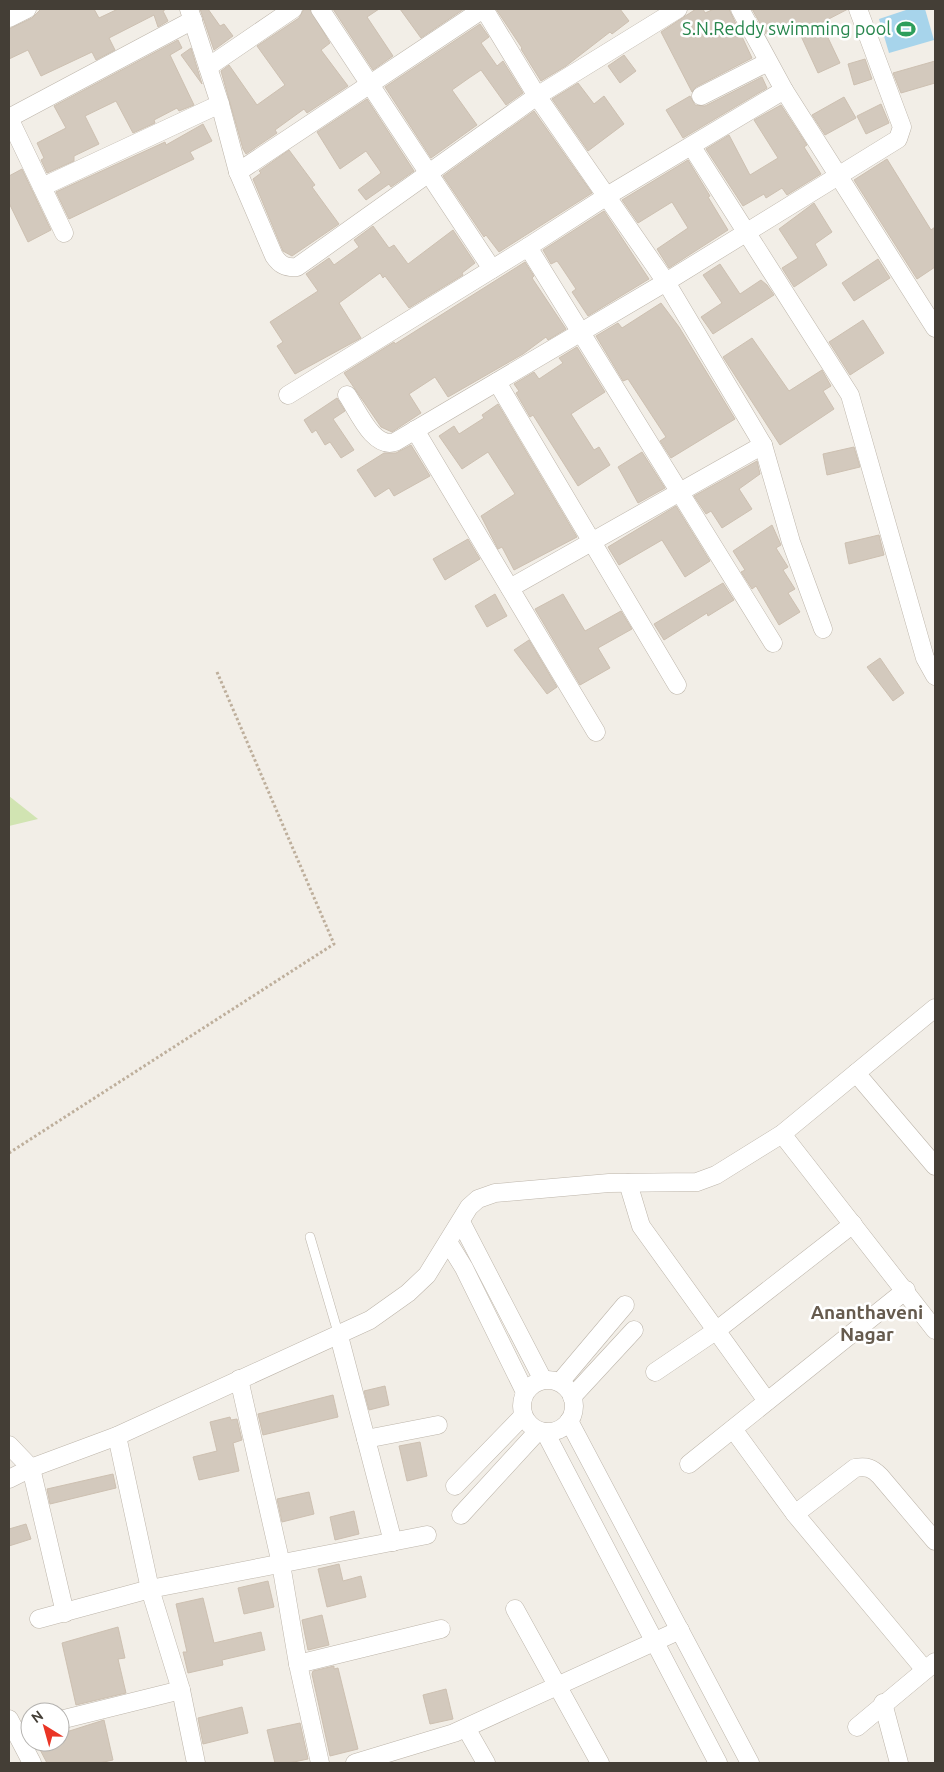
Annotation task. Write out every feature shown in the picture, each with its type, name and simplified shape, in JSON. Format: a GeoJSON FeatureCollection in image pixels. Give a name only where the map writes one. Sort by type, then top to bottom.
{"type":"FeatureCollection","features":[{"type":"Feature","properties":{"kind":"street"},"geometry":{"type":"LineString","coordinates":[[9,18],[27,9]]}},
{"type":"Feature","properties":{"kind":"street"},"geometry":{"type":"LineString","coordinates":[[208,67],[292,9]]}},
{"type":"Feature","properties":{"kind":"street"},"geometry":{"type":"LineString","coordinates":[[320,9],[430,172],[492,269]]}},
{"type":"Feature","properties":{"kind":"street"},"geometry":{"type":"LineString","coordinates":[[238,172],[484,9],[538,96],[666,282],[763,445],[791,542],[823,629]]}},
{"type":"Feature","properties":{"kind":"street"},"geometry":{"type":"LineString","coordinates":[[64,233],[9,118],[191,14],[220,104],[238,172],[274,256],[282,265],[289,268],[297,267],[538,96],[678,9]]}},
{"type":"Feature","properties":{"kind":"street"},"geometry":{"type":"LineString","coordinates":[[740,9],[784,90],[935,328]]}},
{"type":"Feature","properties":{"kind":"street"},"geometry":{"type":"LineString","coordinates":[[347,395],[377,440],[383,443],[395,442],[666,282],[898,138],[901,134],[898,117],[858,9]]}},
{"type":"Feature","properties":{"kind":"street"},"geometry":{"type":"LineString","coordinates":[[701,96],[768,62]]}},
{"type":"Feature","properties":{"kind":"street"},"geometry":{"type":"LineString","coordinates":[[288,395],[607,196],[692,147],[784,90]]}},
{"type":"Feature","properties":{"kind":"street"},"geometry":{"type":"LineString","coordinates":[[42,187],[220,104]]}},
{"type":"Feature","properties":{"kind":"street"},"geometry":{"type":"LineString","coordinates":[[692,147],[745,233],[850,395],[925,658],[935,676]]}},
{"type":"Feature","properties":{"kind":"street"},"geometry":{"type":"LineString","coordinates":[[528,247],[773,643]]}},
{"type":"Feature","properties":{"kind":"street"},"geometry":{"type":"LineString","coordinates":[[497,382],[677,685]]}},
{"type":"Feature","properties":{"kind":"street"},"geometry":{"type":"LineString","coordinates":[[415,430],[596,732]]}},
{"type":"Feature","properties":{"kind":"street"},"geometry":{"type":"LineString","coordinates":[[510,588],[763,445]]}},
{"type":"Feature","properties":{"kind":"street"},"geometry":{"type":"LineString","coordinates":[[9,1479],[31,1468],[116,1436],[239,1379],[339,1336],[370,1320],[408,1293],[427,1275],[469,1207],[478,1199],[495,1194],[628,1183],[697,1182],[716,1174],[782,1134],[935,1008]]}},
{"type":"Feature","properties":{"kind":"street"},"geometry":{"type":"LineString","coordinates":[[856,1073],[935,1166]]}},
{"type":"Feature","properties":{"kind":"street"},"geometry":{"type":"LineString","coordinates":[[782,1134],[906,1290],[935,1330]]}},
{"type":"Feature","properties":{"kind":"street"},"geometry":{"type":"LineString","coordinates":[[628,1183],[641,1226],[767,1401]]}},
{"type":"Feature","properties":{"kind":"street"},"geometry":{"type":"LineString","coordinates":[[461,1222],[551,1381],[572,1396],[574,1405],[569,1421],[556,1431],[542,1431],[527,1422],[523,1416],[522,1408],[525,1392],[530,1386],[551,1381],[625,1306]]}},
{"type":"Feature","properties":{"kind":"street"},"geometry":{"type":"LineString","coordinates":[[655,1372],[716,1330],[853,1224]]}},
{"type":"Feature","properties":{"kind":"street"},"geometry":{"type":"LineString","coordinates":[[448,1242],[464,1268],[525,1392]]}},
{"type":"Feature","properties":{"kind":"street"},"geometry":{"type":"LineString","coordinates":[[689,1464],[906,1290]]}},
{"type":"Feature","properties":{"kind":"street"},"geometry":{"type":"LineString","coordinates":[[572,1396],[634,1330]]}},
{"type":"Feature","properties":{"kind":"street"},"geometry":{"type":"LineString","coordinates":[[339,1336],[393,1542]]}},
{"type":"Feature","properties":{"kind":"street"},"geometry":{"type":"LineString","coordinates":[[239,1379],[281,1564],[298,1664],[320,1763]]}},
{"type":"Feature","properties":{"kind":"street"},"geometry":{"type":"LineString","coordinates":[[455,1486],[523,1416]]}},
{"type":"Feature","properties":{"kind":"street"},"geometry":{"type":"LineString","coordinates":[[569,1421],[750,1763]]}},
{"type":"Feature","properties":{"kind":"street"},"geometry":{"type":"LineString","coordinates":[[366,1439],[438,1425]]}},
{"type":"Feature","properties":{"kind":"street"},"geometry":{"type":"LineString","coordinates":[[732,1429],[795,1514],[930,1666],[857,1726]]}},
{"type":"Feature","properties":{"kind":"street"},"geometry":{"type":"LineString","coordinates":[[461,1515],[542,1431]]}},
{"type":"Feature","properties":{"kind":"street"},"geometry":{"type":"LineString","coordinates":[[542,1431],[718,1763]]}},
{"type":"Feature","properties":{"kind":"street"},"geometry":{"type":"LineString","coordinates":[[116,1436],[150,1589],[181,1690],[196,1763]]}},
{"type":"Feature","properties":{"kind":"street"},"geometry":{"type":"LineString","coordinates":[[9,1444],[31,1468],[65,1612]]}},
{"type":"Feature","properties":{"kind":"street"},"geometry":{"type":"LineString","coordinates":[[795,1514],[855,1468],[865,1466],[872,1468],[880,1476],[935,1541]]}},
{"type":"Feature","properties":{"kind":"street"},"geometry":{"type":"LineString","coordinates":[[39,1619],[150,1589],[427,1535]]}},
{"type":"Feature","properties":{"kind":"street"},"geometry":{"type":"LineString","coordinates":[[515,1609],[600,1763]]}},
{"type":"Feature","properties":{"kind":"street"},"geometry":{"type":"LineString","coordinates":[[298,1664],[441,1629]]}},
{"type":"Feature","properties":{"kind":"street"},"geometry":{"type":"LineString","coordinates":[[355,1763],[466,1728],[680,1630]]}},
{"type":"Feature","properties":{"kind":"street"},"geometry":{"type":"LineString","coordinates":[[70,1718],[181,1690]]}},
{"type":"Feature","properties":{"kind":"street"},"geometry":{"type":"LineString","coordinates":[[883,1703],[899,1763]]}},
{"type":"Feature","properties":{"kind":"street"},"geometry":{"type":"LineString","coordinates":[[18,1726],[32,1763]]}},
{"type":"Feature","properties":{"kind":"street"},"geometry":{"type":"LineString","coordinates":[[466,1728],[486,1763]]}},
{"type":"Feature","properties":{"kind":"lane"},"geometry":{"type":"LineString","coordinates":[[310,1237],[339,1336]]}},
{"type":"Feature","properties":{"kind":"path"},"geometry":{"type":"LineString","coordinates":[[9,1153],[334,944],[217,672]]}},
{"type":"Feature","properties":{"kind":"green space"},"geometry":{"type":"Polygon","coordinates":[[[9,796],[38,819],[9,826],[9,796]]]}},
{"type":"Feature","properties":{"kind":"water","name":"S.N.Reddy swimming pool"},"geometry":{"type":"Polygon","coordinates":[[[909,9],[925,9],[934,40],[889,53],[879,19],[909,9]]]}},
{"type":"Feature","properties":{"kind":"building"},"geometry":{"type":"Polygon","coordinates":[[[41,9],[94,9],[99,18],[118,9],[166,9],[163,11],[168,21],[158,27],[154,15],[109,38],[115,50],[96,60],[92,52],[41,76],[28,50],[9,59],[9,29],[32,18],[41,9]]]}},
{"type":"Feature","properties":{"kind":"building"},"geometry":{"type":"Polygon","coordinates":[[[200,9],[208,9],[220,26],[224,24],[233,36],[214,50],[200,9]]]}},
{"type":"Feature","properties":{"kind":"building"},"geometry":{"type":"Polygon","coordinates":[[[304,9],[310,9],[330,43],[321,50],[348,86],[307,113],[304,109],[275,130],[277,133],[246,154],[221,71],[229,65],[257,105],[285,85],[257,46],[299,18],[304,9]]]}},
{"type":"Feature","properties":{"kind":"building"},"geometry":{"type":"Polygon","coordinates":[[[333,9],[379,9],[367,17],[393,56],[373,70],[333,9]]]}},
{"type":"Feature","properties":{"kind":"building"},"geometry":{"type":"Polygon","coordinates":[[[400,9],[464,9],[421,38],[400,9]]]}},
{"type":"Feature","properties":{"kind":"building"},"geometry":{"type":"Polygon","coordinates":[[[496,9],[620,9],[629,21],[612,34],[610,32],[566,66],[541,81],[496,9]]]}},
{"type":"Feature","properties":{"kind":"building"},"geometry":{"type":"Polygon","coordinates":[[[696,9],[703,9],[705,13],[714,9],[729,9],[752,58],[696,87],[692,92],[661,32],[696,9]]]}},
{"type":"Feature","properties":{"kind":"building"},"geometry":{"type":"Polygon","coordinates":[[[752,9],[848,9],[821,23],[840,63],[818,73],[794,21],[766,34],[752,9]]]}},
{"type":"Feature","properties":{"kind":"building"},"geometry":{"type":"Polygon","coordinates":[[[480,24],[489,37],[481,43],[497,66],[503,61],[523,93],[506,105],[481,70],[452,90],[477,125],[431,158],[385,87],[480,24]]]}},
{"type":"Feature","properties":{"kind":"building"},"geometry":{"type":"Polygon","coordinates":[[[178,40],[182,48],[170,55],[194,105],[179,111],[177,108],[154,120],[155,123],[133,133],[116,101],[85,116],[99,144],[74,156],[74,161],[47,173],[41,160],[44,158],[37,143],[66,128],[54,106],[178,40]]]}},
{"type":"Feature","properties":{"kind":"building"},"geometry":{"type":"Polygon","coordinates":[[[191,48],[202,84],[181,55],[191,48]]]}},
{"type":"Feature","properties":{"kind":"building"},"geometry":{"type":"Polygon","coordinates":[[[624,55],[636,71],[620,83],[608,66],[624,55]]]}},
{"type":"Feature","properties":{"kind":"building"},"geometry":{"type":"Polygon","coordinates":[[[865,59],[872,79],[854,85],[848,64],[865,59]]]}},
{"type":"Feature","properties":{"kind":"building"},"geometry":{"type":"Polygon","coordinates":[[[935,61],[935,83],[901,93],[893,73],[935,61]]]}},
{"type":"Feature","properties":{"kind":"building"},"geometry":{"type":"Polygon","coordinates":[[[762,77],[767,88],[683,138],[666,110],[690,96],[695,105],[705,106],[762,77]]]}},
{"type":"Feature","properties":{"kind":"building"},"geometry":{"type":"Polygon","coordinates":[[[578,83],[594,104],[604,96],[624,124],[588,151],[552,99],[578,83]]]}},
{"type":"Feature","properties":{"kind":"building"},"geometry":{"type":"Polygon","coordinates":[[[844,97],[856,118],[825,135],[812,115],[844,97]]]}},
{"type":"Feature","properties":{"kind":"building"},"geometry":{"type":"Polygon","coordinates":[[[367,99],[414,171],[391,187],[389,184],[366,200],[358,190],[381,173],[366,151],[340,169],[317,132],[367,99]]]}},
{"type":"Feature","properties":{"kind":"building"},"geometry":{"type":"Polygon","coordinates":[[[881,104],[889,123],[866,134],[857,116],[881,104]]]}},
{"type":"Feature","properties":{"kind":"building"},"geometry":{"type":"Polygon","coordinates":[[[781,105],[807,145],[804,147],[821,174],[787,195],[782,188],[766,198],[764,194],[743,206],[706,149],[729,135],[750,175],[778,158],[754,120],[781,105]]]}},
{"type":"Feature","properties":{"kind":"building"},"geometry":{"type":"Polygon","coordinates":[[[534,111],[592,193],[499,252],[486,235],[484,237],[443,176],[534,111]]]}},
{"type":"Feature","properties":{"kind":"building"},"geometry":{"type":"Polygon","coordinates":[[[203,124],[212,141],[190,152],[194,159],[69,219],[56,192],[165,142],[166,145],[203,124]]]}},
{"type":"Feature","properties":{"kind":"building"},"geometry":{"type":"Polygon","coordinates":[[[289,150],[315,185],[312,187],[339,224],[292,256],[283,251],[253,179],[261,173],[259,171],[289,150]]]}},
{"type":"Feature","properties":{"kind":"building"},"geometry":{"type":"Polygon","coordinates":[[[887,159],[931,230],[935,227],[935,267],[917,279],[854,180],[887,159]]]}},
{"type":"Feature","properties":{"kind":"building"},"geometry":{"type":"Polygon","coordinates":[[[688,160],[728,230],[669,268],[657,249],[688,228],[672,202],[638,223],[622,200],[688,160]]]}},
{"type":"Feature","properties":{"kind":"building"},"geometry":{"type":"Polygon","coordinates":[[[22,169],[51,230],[28,242],[9,203],[9,176],[22,169]]]}},
{"type":"Feature","properties":{"kind":"building"},"geometry":{"type":"Polygon","coordinates":[[[814,203],[832,232],[815,244],[827,265],[794,287],[782,268],[798,258],[779,229],[814,203]]]}},
{"type":"Feature","properties":{"kind":"building"},"geometry":{"type":"Polygon","coordinates":[[[604,211],[649,279],[588,316],[572,292],[576,289],[560,265],[557,261],[551,264],[543,250],[604,211]]]}},
{"type":"Feature","properties":{"kind":"building"},"geometry":{"type":"Polygon","coordinates":[[[373,226],[389,248],[394,245],[408,264],[453,230],[475,263],[462,273],[463,275],[409,308],[385,276],[383,278],[380,273],[339,303],[361,338],[295,374],[277,346],[283,342],[270,322],[318,291],[306,274],[329,258],[334,265],[359,247],[354,240],[373,226]]]}},
{"type":"Feature","properties":{"kind":"building"},"geometry":{"type":"Polygon","coordinates":[[[878,259],[890,278],[854,301],[842,283],[878,259]]]}},
{"type":"Feature","properties":{"kind":"building"},"geometry":{"type":"Polygon","coordinates":[[[525,262],[534,276],[532,278],[566,329],[548,340],[546,337],[523,354],[448,397],[435,377],[409,394],[421,413],[392,432],[381,427],[344,373],[394,342],[395,344],[525,262]]]}},
{"type":"Feature","properties":{"kind":"building"},"geometry":{"type":"Polygon","coordinates":[[[720,264],[740,294],[761,280],[774,295],[713,334],[701,317],[722,303],[703,275],[720,264]]]}},
{"type":"Feature","properties":{"kind":"building"},"geometry":{"type":"Polygon","coordinates":[[[661,303],[679,327],[735,419],[671,458],[660,441],[666,437],[628,379],[623,381],[596,336],[618,323],[622,328],[661,303]]]}},
{"type":"Feature","properties":{"kind":"building"},"geometry":{"type":"Polygon","coordinates":[[[863,320],[884,353],[850,375],[829,342],[863,320]]]}},
{"type":"Feature","properties":{"kind":"building"},"geometry":{"type":"Polygon","coordinates":[[[752,338],[789,391],[822,370],[831,386],[823,391],[834,409],[780,445],[723,357],[752,338]]]}},
{"type":"Feature","properties":{"kind":"building"},"geometry":{"type":"Polygon","coordinates":[[[577,347],[605,392],[571,414],[594,450],[599,447],[610,465],[578,486],[533,415],[530,417],[516,393],[519,391],[514,384],[534,372],[539,379],[563,363],[559,358],[577,347]]]}},
{"type":"Feature","properties":{"kind":"building"},"geometry":{"type":"Polygon","coordinates":[[[337,398],[345,411],[333,419],[354,450],[341,458],[330,442],[325,445],[316,430],[312,433],[304,420],[337,398]]]}},
{"type":"Feature","properties":{"kind":"building"},"geometry":{"type":"Polygon","coordinates":[[[498,404],[577,537],[514,570],[502,547],[498,549],[481,516],[515,494],[488,452],[462,469],[439,436],[454,426],[459,434],[484,418],[482,415],[498,404]]]}},
{"type":"Feature","properties":{"kind":"building"},"geometry":{"type":"Polygon","coordinates":[[[411,445],[430,476],[394,496],[389,488],[375,497],[357,470],[384,453],[396,453],[411,445]]]}},
{"type":"Feature","properties":{"kind":"building"},"geometry":{"type":"Polygon","coordinates":[[[854,447],[860,467],[827,475],[823,454],[854,447]]]}},
{"type":"Feature","properties":{"kind":"building"},"geometry":{"type":"Polygon","coordinates":[[[642,452],[665,488],[638,503],[618,467],[642,452]]]}},
{"type":"Feature","properties":{"kind":"building"},"geometry":{"type":"Polygon","coordinates":[[[757,461],[760,474],[739,489],[752,509],[722,528],[711,511],[706,514],[694,496],[757,461]]]}},
{"type":"Feature","properties":{"kind":"building"},"geometry":{"type":"Polygon","coordinates":[[[676,506],[710,561],[685,577],[662,540],[619,565],[608,547],[676,506]]]}},
{"type":"Feature","properties":{"kind":"building"},"geometry":{"type":"Polygon","coordinates":[[[772,525],[781,545],[776,548],[788,567],[783,570],[795,589],[788,593],[800,612],[779,625],[756,586],[752,589],[741,572],[745,570],[733,551],[772,525]]]}},
{"type":"Feature","properties":{"kind":"building"},"geometry":{"type":"Polygon","coordinates":[[[879,535],[884,555],[849,564],[845,543],[879,535]]]}},
{"type":"Feature","properties":{"kind":"building"},"geometry":{"type":"Polygon","coordinates":[[[468,539],[480,559],[445,580],[433,559],[468,539]]]}},
{"type":"Feature","properties":{"kind":"building"},"geometry":{"type":"Polygon","coordinates":[[[723,583],[734,600],[708,616],[707,613],[664,640],[654,624],[723,583]]]}},
{"type":"Feature","properties":{"kind":"building"},"geometry":{"type":"Polygon","coordinates":[[[495,594],[507,616],[487,627],[475,606],[495,594]]]}},
{"type":"Feature","properties":{"kind":"building"},"geometry":{"type":"Polygon","coordinates":[[[563,594],[585,631],[621,611],[632,629],[598,648],[610,668],[580,685],[535,609],[563,594]]]}},
{"type":"Feature","properties":{"kind":"building"},"geometry":{"type":"Polygon","coordinates":[[[529,640],[557,687],[547,694],[514,650],[529,640]]]}},
{"type":"Feature","properties":{"kind":"building"},"geometry":{"type":"Polygon","coordinates":[[[880,658],[904,693],[893,701],[867,667],[880,658]]]}},
{"type":"Feature","properties":{"kind":"building"},"geometry":{"type":"Polygon","coordinates":[[[385,1386],[389,1405],[369,1410],[364,1391],[385,1386]]]}},
{"type":"Feature","properties":{"kind":"building"},"geometry":{"type":"Polygon","coordinates":[[[333,1395],[338,1417],[263,1435],[258,1414],[333,1395]]]}},
{"type":"Feature","properties":{"kind":"building"},"geometry":{"type":"Polygon","coordinates":[[[230,1417],[231,1420],[237,1419],[242,1440],[233,1443],[239,1471],[199,1480],[193,1457],[217,1451],[210,1422],[230,1417]]]}},
{"type":"Feature","properties":{"kind":"building"},"geometry":{"type":"Polygon","coordinates":[[[420,1442],[427,1476],[407,1481],[399,1446],[420,1442]]]}},
{"type":"Feature","properties":{"kind":"building"},"geometry":{"type":"Polygon","coordinates":[[[113,1474],[116,1488],[50,1504],[47,1489],[113,1474]]]}},
{"type":"Feature","properties":{"kind":"building"},"geometry":{"type":"Polygon","coordinates":[[[309,1492],[314,1514],[282,1522],[277,1499],[309,1492]]]}},
{"type":"Feature","properties":{"kind":"building"},"geometry":{"type":"Polygon","coordinates":[[[354,1511],[359,1534],[335,1540],[330,1517],[354,1511]]]}},
{"type":"Feature","properties":{"kind":"building"},"geometry":{"type":"Polygon","coordinates":[[[26,1524],[31,1539],[9,1546],[9,1529],[26,1524]]]}},
{"type":"Feature","properties":{"kind":"building"},"geometry":{"type":"Polygon","coordinates":[[[339,1564],[343,1581],[361,1576],[366,1597],[327,1607],[318,1569],[339,1564]]]}},
{"type":"Feature","properties":{"kind":"building"},"geometry":{"type":"Polygon","coordinates":[[[268,1581],[274,1607],[244,1614],[238,1588],[268,1581]]]}},
{"type":"Feature","properties":{"kind":"building"},"geometry":{"type":"Polygon","coordinates":[[[203,1598],[214,1643],[261,1632],[265,1650],[222,1660],[223,1665],[188,1673],[183,1652],[187,1652],[176,1604],[203,1598]]]}},
{"type":"Feature","properties":{"kind":"building"},"geometry":{"type":"Polygon","coordinates":[[[322,1615],[329,1645],[308,1650],[302,1620],[322,1615]]]}},
{"type":"Feature","properties":{"kind":"building"},"geometry":{"type":"Polygon","coordinates":[[[118,1627],[125,1658],[118,1659],[126,1693],[76,1705],[62,1643],[118,1627]]]}},
{"type":"Feature","properties":{"kind":"building"},"geometry":{"type":"Polygon","coordinates":[[[334,1666],[334,1669],[338,1668],[358,1749],[330,1756],[312,1674],[313,1671],[334,1666]]]}},
{"type":"Feature","properties":{"kind":"building"},"geometry":{"type":"Polygon","coordinates":[[[446,1689],[453,1719],[430,1724],[423,1695],[446,1689]]]}},
{"type":"Feature","properties":{"kind":"building"},"geometry":{"type":"Polygon","coordinates":[[[242,1707],[248,1733],[203,1744],[198,1718],[242,1707]]]}},
{"type":"Feature","properties":{"kind":"building"},"geometry":{"type":"Polygon","coordinates":[[[104,1720],[113,1760],[99,1763],[47,1763],[41,1752],[70,1752],[70,1731],[104,1720]]]}},
{"type":"Feature","properties":{"kind":"building"},"geometry":{"type":"Polygon","coordinates":[[[300,1723],[308,1759],[289,1763],[275,1763],[267,1730],[300,1723]]]}},
{"type":"Feature","properties":{"kind":"place","name":"S.N.Reddy swimming pool"},"geometry":{"type":"Point","coordinates":[906,29]}},
{"type":"Feature","properties":{"kind":"district","name":"Ananthaveni Nagar"},"geometry":{"type":"Point","coordinates":[867,1323]}}]}
